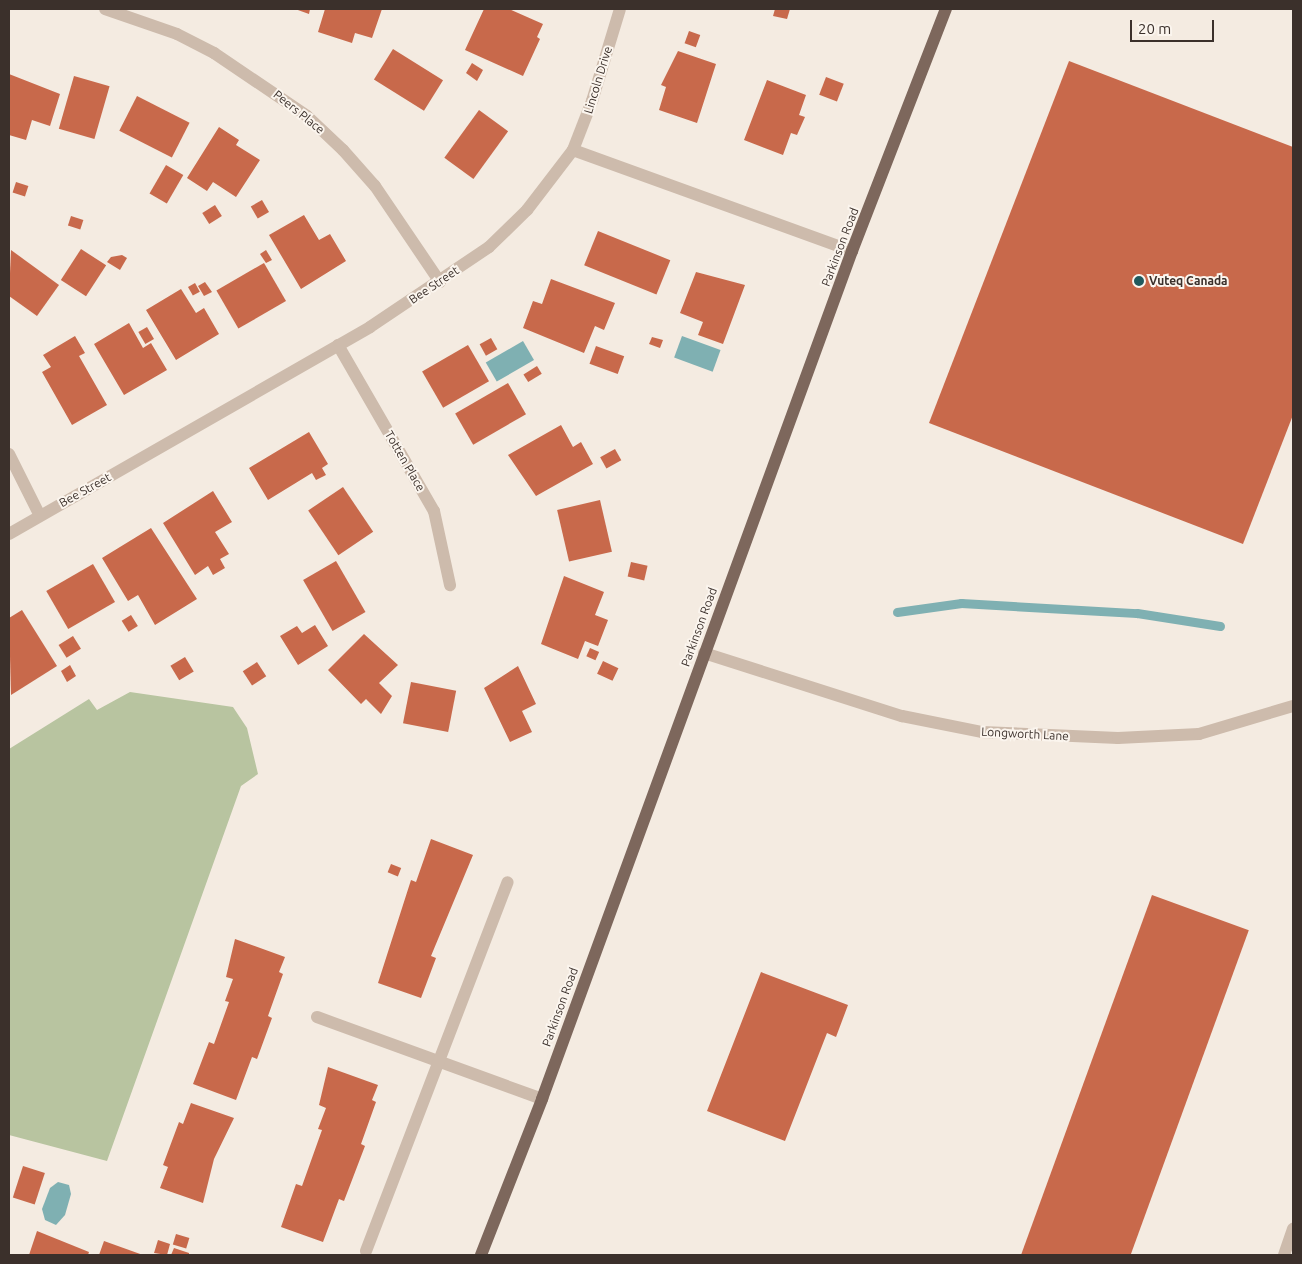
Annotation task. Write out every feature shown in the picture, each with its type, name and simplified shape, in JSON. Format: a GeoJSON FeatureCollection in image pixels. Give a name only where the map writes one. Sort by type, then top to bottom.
{"type":"FeatureCollection","features":[{"type":"Feature","properties":{"kind":"main road","name":"Parkinson Road"},"geometry":{"type":"LineString","coordinates":[[481,1255],[542,1099],[852,251],[946,9]]}},
{"type":"Feature","properties":{"kind":"street","name":"Peers Place"},"geometry":{"type":"LineString","coordinates":[[105,9],[177,34],[214,53],[307,116],[343,150],[374,186],[440,282]]}},
{"type":"Feature","properties":{"kind":"street","name":"Lincoln Drive"},"geometry":{"type":"LineString","coordinates":[[573,150],[592,101],[620,9]]}},
{"type":"Feature","properties":{"kind":"street","name":"Bee Street"},"geometry":{"type":"LineString","coordinates":[[9,534],[338,346],[440,282],[490,247],[510,228],[573,150]]}},
{"type":"Feature","properties":{"kind":"street"},"geometry":{"type":"LineString","coordinates":[[573,150],[852,251]]}},
{"type":"Feature","properties":{"kind":"street","name":"Totten Place"},"geometry":{"type":"LineString","coordinates":[[338,346],[434,511],[450,585]]}},
{"type":"Feature","properties":{"kind":"street"},"geometry":{"type":"LineString","coordinates":[[9,454],[40,516]]}},
{"type":"Feature","properties":{"kind":"street","name":"Longworth Lane"},"geometry":{"type":"LineString","coordinates":[[704,653],[902,716],[982,732],[1118,738],[1198,734],[1293,706]]}},
{"type":"Feature","properties":{"kind":"street"},"geometry":{"type":"LineString","coordinates":[[366,1251],[508,882]]}},
{"type":"Feature","properties":{"kind":"street"},"geometry":{"type":"LineString","coordinates":[[317,1017],[542,1099]]}},
{"type":"Feature","properties":{"kind":"street"},"geometry":{"type":"LineString","coordinates":[[1284,1255],[1293,1229]]}},
{"type":"Feature","properties":{"kind":"green space"},"geometry":{"type":"Polygon","coordinates":[[[130,692],[233,707],[247,728],[258,774],[241,786],[107,1161],[9,1135],[9,749],[89,699],[97,710],[130,692]]]}},
{"type":"Feature","properties":{"kind":"water"},"geometry":{"type":"Polygon","coordinates":[[[682,336],[721,350],[713,372],[674,358],[682,336]]]}},
{"type":"Feature","properties":{"kind":"water"},"geometry":{"type":"Polygon","coordinates":[[[523,341],[534,360],[497,382],[486,362],[523,341]]]}},
{"type":"Feature","properties":{"kind":"water"},"geometry":{"type":"Polygon","coordinates":[[[58,1182],[69,1185],[71,1194],[65,1215],[56,1225],[45,1220],[42,1209],[50,1188],[58,1182]]]}},
{"type":"Feature","properties":{"kind":"building"},"geometry":{"type":"Polygon","coordinates":[[[295,9],[310,9],[309,14],[295,9]]]}},
{"type":"Feature","properties":{"kind":"building"},"geometry":{"type":"Polygon","coordinates":[[[325,9],[382,9],[372,38],[355,33],[352,43],[318,32],[325,9]]]}},
{"type":"Feature","properties":{"kind":"building"},"geometry":{"type":"Polygon","coordinates":[[[484,9],[509,9],[543,24],[537,37],[540,39],[523,76],[465,50],[484,9]]]}},
{"type":"Feature","properties":{"kind":"building"},"geometry":{"type":"Polygon","coordinates":[[[775,9],[790,9],[787,19],[773,16],[775,9]]]}},
{"type":"Feature","properties":{"kind":"building"},"geometry":{"type":"Polygon","coordinates":[[[689,31],[700,35],[696,47],[685,43],[689,31]]]}},
{"type":"Feature","properties":{"kind":"building"},"geometry":{"type":"Polygon","coordinates":[[[393,49],[443,80],[424,111],[374,80],[393,49]]]}},
{"type":"Feature","properties":{"kind":"building"},"geometry":{"type":"Polygon","coordinates":[[[678,51],[716,64],[697,123],[659,110],[666,87],[661,85],[678,51]]]}},
{"type":"Feature","properties":{"kind":"building","name":"Vuteq Canada"},"geometry":{"type":"Polygon","coordinates":[[[1069,61],[1293,147],[1293,415],[1243,544],[929,423],[1069,61]]]}},
{"type":"Feature","properties":{"kind":"building"},"geometry":{"type":"Polygon","coordinates":[[[472,63],[483,70],[477,81],[466,73],[472,63]]]}},
{"type":"Feature","properties":{"kind":"building"},"geometry":{"type":"Polygon","coordinates":[[[9,74],[60,94],[50,126],[32,120],[26,140],[9,135],[9,74]]]}},
{"type":"Feature","properties":{"kind":"building"},"geometry":{"type":"Polygon","coordinates":[[[74,76],[110,86],[94,139],[59,129],[74,76]]]}},
{"type":"Feature","properties":{"kind":"building"},"geometry":{"type":"Polygon","coordinates":[[[826,77],[844,84],[837,102],[819,95],[826,77]]]}},
{"type":"Feature","properties":{"kind":"building"},"geometry":{"type":"Polygon","coordinates":[[[767,80],[806,95],[799,115],[805,117],[797,135],[791,133],[783,155],[744,140],[767,80]]]}},
{"type":"Feature","properties":{"kind":"building"},"geometry":{"type":"Polygon","coordinates":[[[137,96],[190,123],[172,158],[119,131],[137,96]]]}},
{"type":"Feature","properties":{"kind":"building"},"geometry":{"type":"Polygon","coordinates":[[[479,110],[508,131],[473,179],[444,158],[479,110]]]}},
{"type":"Feature","properties":{"kind":"building"},"geometry":{"type":"Polygon","coordinates":[[[219,127],[239,140],[236,145],[260,160],[236,197],[213,182],[207,191],[187,178],[219,127]]]}},
{"type":"Feature","properties":{"kind":"building"},"geometry":{"type":"Polygon","coordinates":[[[166,165],[183,175],[167,204],[150,194],[166,165]]]}},
{"type":"Feature","properties":{"kind":"building"},"geometry":{"type":"Polygon","coordinates":[[[16,182],[28,186],[25,196],[13,192],[16,182]]]}},
{"type":"Feature","properties":{"kind":"building"},"geometry":{"type":"Polygon","coordinates":[[[262,200],[269,212],[258,219],[251,207],[262,200]]]}},
{"type":"Feature","properties":{"kind":"building"},"geometry":{"type":"Polygon","coordinates":[[[215,205],[222,216],[209,224],[202,213],[215,205]]]}},
{"type":"Feature","properties":{"kind":"building"},"geometry":{"type":"Polygon","coordinates":[[[304,215],[319,240],[330,234],[346,261],[301,289],[269,235],[304,215]]]}},
{"type":"Feature","properties":{"kind":"building"},"geometry":{"type":"Polygon","coordinates":[[[71,216],[83,220],[80,230],[68,226],[71,216]]]}},
{"type":"Feature","properties":{"kind":"building"},"geometry":{"type":"Polygon","coordinates":[[[598,231],[670,260],[656,295],[584,265],[598,231]]]}},
{"type":"Feature","properties":{"kind":"building"},"geometry":{"type":"Polygon","coordinates":[[[81,249],[106,265],[86,296],[61,280],[81,249]]]}},
{"type":"Feature","properties":{"kind":"building"},"geometry":{"type":"Polygon","coordinates":[[[11,250],[59,285],[37,316],[9,296],[11,250]]]}},
{"type":"Feature","properties":{"kind":"building"},"geometry":{"type":"Polygon","coordinates":[[[266,250],[272,260],[266,263],[260,254],[266,250]]]}},
{"type":"Feature","properties":{"kind":"building"},"geometry":{"type":"Polygon","coordinates":[[[122,255],[127,258],[120,270],[107,262],[111,257],[122,255]]]}},
{"type":"Feature","properties":{"kind":"building"},"geometry":{"type":"Polygon","coordinates":[[[264,263],[286,301],[238,329],[216,290],[264,263]]]}},
{"type":"Feature","properties":{"kind":"building"},"geometry":{"type":"Polygon","coordinates":[[[696,272],[745,285],[723,344],[698,335],[703,322],[680,313],[696,272]]]}},
{"type":"Feature","properties":{"kind":"building"},"geometry":{"type":"Polygon","coordinates":[[[551,279],[615,303],[604,330],[595,326],[584,353],[523,328],[533,301],[542,304],[551,279]]]}},
{"type":"Feature","properties":{"kind":"building"},"geometry":{"type":"Polygon","coordinates":[[[205,282],[212,292],[204,296],[198,286],[205,282]]]}},
{"type":"Feature","properties":{"kind":"building"},"geometry":{"type":"Polygon","coordinates":[[[195,283],[200,292],[193,296],[188,287],[195,283]]]}},
{"type":"Feature","properties":{"kind":"building"},"geometry":{"type":"Polygon","coordinates":[[[181,289],[196,313],[204,308],[219,334],[176,360],[146,310],[181,289]]]}},
{"type":"Feature","properties":{"kind":"building"},"geometry":{"type":"Polygon","coordinates":[[[129,323],[143,348],[151,343],[167,370],[124,395],[94,344],[129,323]]]}},
{"type":"Feature","properties":{"kind":"building"},"geometry":{"type":"Polygon","coordinates":[[[147,327],[154,339],[145,344],[138,332],[147,327]]]}},
{"type":"Feature","properties":{"kind":"building"},"geometry":{"type":"Polygon","coordinates":[[[75,336],[85,353],[79,356],[107,405],[72,425],[42,372],[51,367],[43,355],[75,336]]]}},
{"type":"Feature","properties":{"kind":"building"},"geometry":{"type":"Polygon","coordinates":[[[652,337],[663,340],[660,348],[649,344],[652,337]]]}},
{"type":"Feature","properties":{"kind":"building"},"geometry":{"type":"Polygon","coordinates":[[[491,338],[497,349],[486,356],[480,344],[491,338]]]}},
{"type":"Feature","properties":{"kind":"building"},"geometry":{"type":"Polygon","coordinates":[[[468,345],[489,381],[443,408],[422,372],[468,345]]]}},
{"type":"Feature","properties":{"kind":"building"},"geometry":{"type":"Polygon","coordinates":[[[596,346],[624,356],[618,374],[590,364],[596,346]]]}},
{"type":"Feature","properties":{"kind":"building"},"geometry":{"type":"Polygon","coordinates":[[[537,366],[542,374],[528,382],[523,374],[537,366]]]}},
{"type":"Feature","properties":{"kind":"building"},"geometry":{"type":"Polygon","coordinates":[[[508,383],[526,414],[473,445],[455,414],[508,383]]]}},
{"type":"Feature","properties":{"kind":"building"},"geometry":{"type":"Polygon","coordinates":[[[561,425],[573,447],[581,442],[593,464],[536,496],[508,455],[561,425]]]}},
{"type":"Feature","properties":{"kind":"building"},"geometry":{"type":"Polygon","coordinates":[[[309,432],[328,464],[322,468],[326,475],[316,480],[312,473],[268,500],[249,468],[309,432]]]}},
{"type":"Feature","properties":{"kind":"building"},"geometry":{"type":"Polygon","coordinates":[[[615,449],[621,460],[606,469],[600,457],[615,449]]]}},
{"type":"Feature","properties":{"kind":"building"},"geometry":{"type":"Polygon","coordinates":[[[343,487],[373,532],[338,555],[308,510],[343,487]]]}},
{"type":"Feature","properties":{"kind":"building"},"geometry":{"type":"Polygon","coordinates":[[[213,491],[232,522],[215,532],[229,554],[220,559],[225,568],[213,575],[208,566],[195,575],[163,523],[213,491]]]}},
{"type":"Feature","properties":{"kind":"building"},"geometry":{"type":"Polygon","coordinates":[[[600,500],[612,552],[569,562],[557,510],[600,500]]]}},
{"type":"Feature","properties":{"kind":"building"},"geometry":{"type":"Polygon","coordinates":[[[151,528],[197,599],[155,625],[138,595],[128,601],[102,558],[151,528]]]}},
{"type":"Feature","properties":{"kind":"building"},"geometry":{"type":"Polygon","coordinates":[[[336,561],[366,612],[333,631],[303,580],[336,561]]]}},
{"type":"Feature","properties":{"kind":"building"},"geometry":{"type":"Polygon","coordinates":[[[631,562],[648,566],[644,580],[628,577],[631,562]]]}},
{"type":"Feature","properties":{"kind":"building"},"geometry":{"type":"Polygon","coordinates":[[[93,564],[115,602],[68,629],[46,591],[93,564]]]}},
{"type":"Feature","properties":{"kind":"building"},"geometry":{"type":"Polygon","coordinates":[[[564,576],[604,592],[595,615],[608,620],[598,646],[585,641],[578,659],[541,644],[564,576]]]}},
{"type":"Feature","properties":{"kind":"building"},"geometry":{"type":"Polygon","coordinates":[[[22,610],[57,666],[11,695],[9,618],[22,610]]]}},
{"type":"Feature","properties":{"kind":"building"},"geometry":{"type":"Polygon","coordinates":[[[131,615],[138,626],[129,632],[122,621],[131,615]]]}},
{"type":"Feature","properties":{"kind":"building"},"geometry":{"type":"Polygon","coordinates":[[[315,625],[328,646],[298,665],[280,636],[297,626],[302,633],[315,625]]]}},
{"type":"Feature","properties":{"kind":"building"},"geometry":{"type":"Polygon","coordinates":[[[364,634],[398,665],[379,683],[392,696],[381,714],[366,699],[361,704],[328,670],[364,634]]]}},
{"type":"Feature","properties":{"kind":"building"},"geometry":{"type":"Polygon","coordinates":[[[73,636],[81,649],[67,658],[59,645],[73,636]]]}},
{"type":"Feature","properties":{"kind":"building"},"geometry":{"type":"Polygon","coordinates":[[[590,648],[599,652],[595,660],[586,656],[590,648]]]}},
{"type":"Feature","properties":{"kind":"building"},"geometry":{"type":"Polygon","coordinates":[[[185,657],[194,672],[179,680],[170,666],[185,657]]]}},
{"type":"Feature","properties":{"kind":"building"},"geometry":{"type":"Polygon","coordinates":[[[603,661],[618,668],[612,681],[597,674],[603,661]]]}},
{"type":"Feature","properties":{"kind":"building"},"geometry":{"type":"Polygon","coordinates":[[[257,662],[266,676],[252,686],[243,671],[257,662]]]}},
{"type":"Feature","properties":{"kind":"building"},"geometry":{"type":"Polygon","coordinates":[[[70,665],[76,676],[67,682],[61,671],[70,665]]]}},
{"type":"Feature","properties":{"kind":"building"},"geometry":{"type":"Polygon","coordinates":[[[518,666],[536,704],[522,711],[532,732],[510,742],[484,688],[518,666]]]}},
{"type":"Feature","properties":{"kind":"building"},"geometry":{"type":"Polygon","coordinates":[[[411,682],[456,691],[448,732],[403,723],[411,682]]]}},
{"type":"Feature","properties":{"kind":"building"},"geometry":{"type":"Polygon","coordinates":[[[431,839],[473,855],[431,956],[436,958],[421,998],[378,983],[411,880],[416,882],[431,839]]]}},
{"type":"Feature","properties":{"kind":"building"},"geometry":{"type":"Polygon","coordinates":[[[391,864],[401,868],[398,876],[388,872],[391,864]]]}},
{"type":"Feature","properties":{"kind":"building"},"geometry":{"type":"Polygon","coordinates":[[[1152,895],[1249,930],[1131,1255],[1021,1255],[1152,895]]]}},
{"type":"Feature","properties":{"kind":"building"},"geometry":{"type":"Polygon","coordinates":[[[235,939],[285,957],[279,972],[283,974],[268,1016],[272,1018],[257,1059],[252,1057],[236,1100],[193,1084],[209,1042],[214,1044],[229,1002],[225,1001],[233,979],[226,977],[235,939]]]}},
{"type":"Feature","properties":{"kind":"building"},"geometry":{"type":"Polygon","coordinates":[[[761,972],[848,1005],[836,1037],[827,1033],[785,1141],[707,1111],[761,972]]]}},
{"type":"Feature","properties":{"kind":"building"},"geometry":{"type":"Polygon","coordinates":[[[328,1067],[378,1085],[372,1100],[376,1102],[361,1144],[365,1146],[344,1201],[339,1199],[323,1242],[281,1227],[296,1184],[302,1186],[322,1130],[318,1129],[326,1108],[319,1105],[328,1067]]]}},
{"type":"Feature","properties":{"kind":"building"},"geometry":{"type":"Polygon","coordinates":[[[191,1103],[234,1118],[214,1159],[203,1203],[160,1188],[168,1167],[163,1165],[179,1122],[183,1124],[191,1103]]]}},
{"type":"Feature","properties":{"kind":"building"},"geometry":{"type":"Polygon","coordinates":[[[23,1166],[45,1173],[35,1204],[13,1197],[23,1166]]]}},
{"type":"Feature","properties":{"kind":"building"},"geometry":{"type":"Polygon","coordinates":[[[37,1231],[89,1252],[88,1255],[29,1255],[37,1231]]]}},
{"type":"Feature","properties":{"kind":"building"},"geometry":{"type":"Polygon","coordinates":[[[176,1234],[189,1238],[186,1249],[173,1245],[176,1234]]]}},
{"type":"Feature","properties":{"kind":"building"},"geometry":{"type":"Polygon","coordinates":[[[158,1240],[170,1244],[167,1255],[154,1253],[158,1240]]]}},
{"type":"Feature","properties":{"kind":"building"},"geometry":{"type":"Polygon","coordinates":[[[104,1241],[143,1255],[99,1255],[104,1241]]]}},
{"type":"Feature","properties":{"kind":"building"},"geometry":{"type":"Polygon","coordinates":[[[174,1248],[189,1253],[189,1255],[171,1255],[174,1248]]]}},
{"type":"Feature","properties":{"kind":"waterway"},"geometry":{"type":"LineString","coordinates":[[897,612],[961,603],[1137,613],[1220,626]]}},
{"type":"Feature","properties":{"kind":"place","name":"Vuteq Canada"},"geometry":{"type":"Point","coordinates":[1139,281]}}]}
